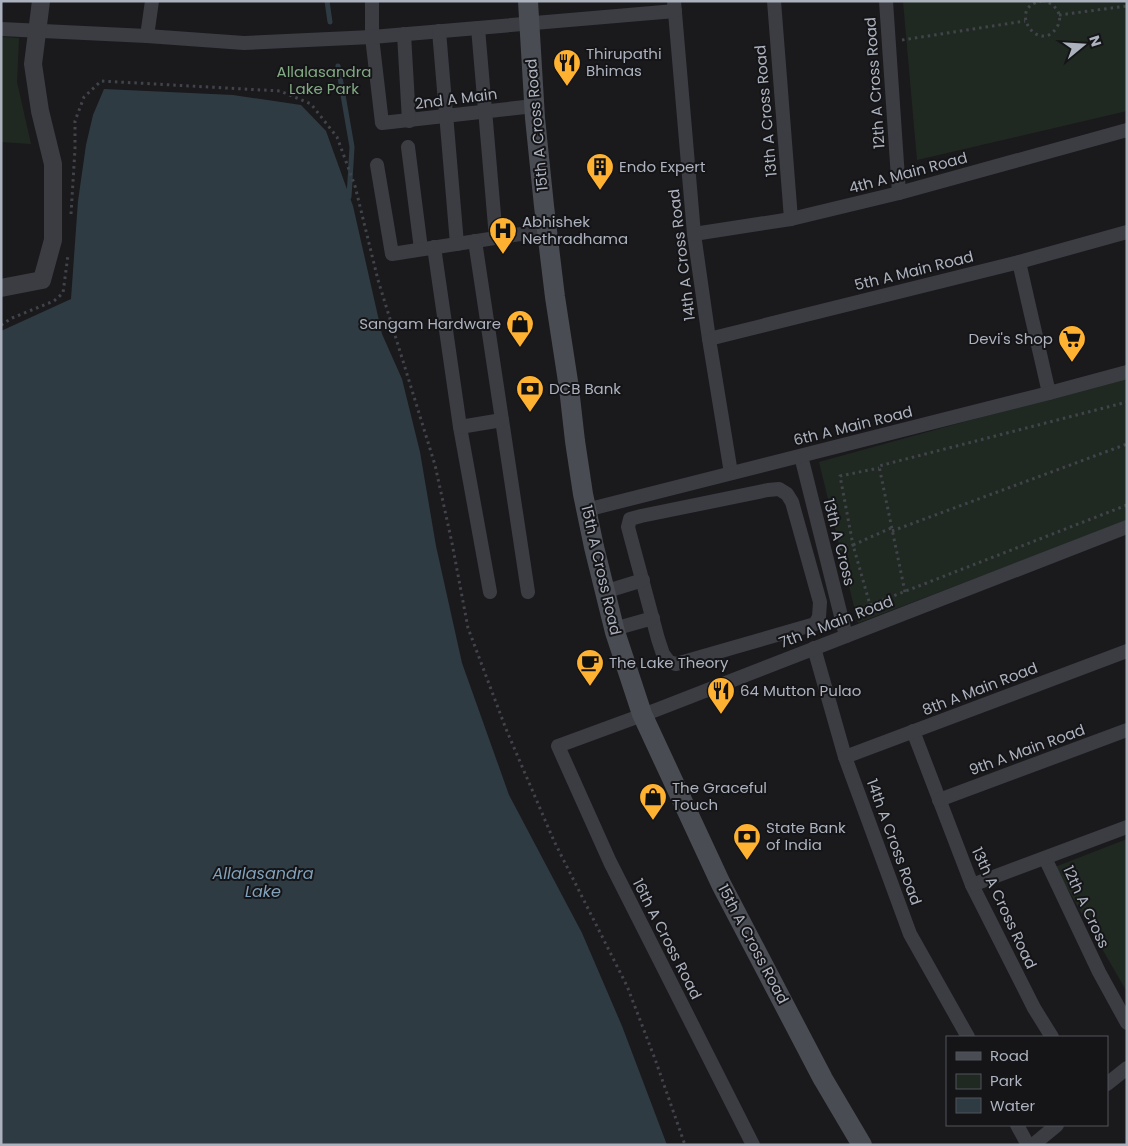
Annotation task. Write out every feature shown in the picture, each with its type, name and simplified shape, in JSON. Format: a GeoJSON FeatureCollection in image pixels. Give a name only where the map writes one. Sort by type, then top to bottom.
{"type":"FeatureCollection","features":[{"type":"Feature","properties":{"kind":"main road","name":"15th A Cross Road"},"geometry":{"type":"LineString","coordinates":[[528,1],[534,106],[555,297],[586,510],[614,629],[642,714],[721,884],[823,1079],[862,1145]]}},
{"type":"Feature","properties":{"kind":"street"},"geometry":{"type":"LineString","coordinates":[[1,288],[42,280],[53,240],[53,164],[40,111],[33,64],[41,1]]}},
{"type":"Feature","properties":{"kind":"street"},"geometry":{"type":"LineString","coordinates":[[147,36],[152,1]]}},
{"type":"Feature","properties":{"kind":"street"},"geometry":{"type":"LineString","coordinates":[[372,1],[372,37]]}},
{"type":"Feature","properties":{"kind":"street","name":"13th A Cross Road"},"geometry":{"type":"LineString","coordinates":[[774,1],[791,219]]}},
{"type":"Feature","properties":{"kind":"street","name":"12th A Cross Road"},"geometry":{"type":"LineString","coordinates":[[886,1],[900,193]]}},
{"type":"Feature","properties":{"kind":"street"},"geometry":{"type":"LineString","coordinates":[[1,29],[244,43],[372,37],[478,28],[674,6]]}},
{"type":"Feature","properties":{"kind":"street","name":"14th A Cross Road"},"geometry":{"type":"LineString","coordinates":[[674,6],[694,234],[709,339],[732,473]]}},
{"type":"Feature","properties":{"kind":"street"},"geometry":{"type":"LineString","coordinates":[[478,28],[496,238]]}},
{"type":"Feature","properties":{"kind":"street"},"geometry":{"type":"LineString","coordinates":[[439,31],[457,244]]}},
{"type":"Feature","properties":{"kind":"street"},"geometry":{"type":"LineString","coordinates":[[404,34],[409,121]]}},
{"type":"Feature","properties":{"kind":"street","name":"2nd A Main"},"geometry":{"type":"LineString","coordinates":[[372,37],[382,123],[534,106]]}},
{"type":"Feature","properties":{"kind":"street","name":"4th A Main Road"},"geometry":{"type":"LineString","coordinates":[[694,234],[791,219],[900,193],[1127,130]]}},
{"type":"Feature","properties":{"kind":"street"},"geometry":{"type":"LineString","coordinates":[[408,147],[490,592]]}},
{"type":"Feature","properties":{"kind":"street"},"geometry":{"type":"LineString","coordinates":[[377,166],[392,254],[547,230]]}},
{"type":"Feature","properties":{"kind":"street","name":"5th A Main Road"},"geometry":{"type":"LineString","coordinates":[[709,339],[1020,262],[1127,232]]}},
{"type":"Feature","properties":{"kind":"street"},"geometry":{"type":"LineString","coordinates":[[475,241],[528,592]]}},
{"type":"Feature","properties":{"kind":"street"},"geometry":{"type":"LineString","coordinates":[[1020,262],[1049,393]]}},
{"type":"Feature","properties":{"kind":"street","name":"6th A Main Road"},"geometry":{"type":"LineString","coordinates":[[586,510],[1127,372]]}},
{"type":"Feature","properties":{"kind":"street"},"geometry":{"type":"LineString","coordinates":[[460,428],[502,420]]}},
{"type":"Feature","properties":{"kind":"street","name":"13th A Cross"},"geometry":{"type":"LineString","coordinates":[[801,456],[846,636]]}},
{"type":"Feature","properties":{"kind":"street"},"geometry":{"type":"LineString","coordinates":[[779,489],[787,494],[792,502],[820,602],[819,617],[814,624],[676,664],[669,662],[663,654],[643,580],[628,527],[630,519],[779,489]]}},
{"type":"Feature","properties":{"kind":"street","name":"7th A Main Road"},"geometry":{"type":"LineString","coordinates":[[558,746],[1127,527]]}},
{"type":"Feature","properties":{"kind":"street"},"geometry":{"type":"LineString","coordinates":[[604,592],[643,580]]}},
{"type":"Feature","properties":{"kind":"street"},"geometry":{"type":"LineString","coordinates":[[614,629],[653,618]]}},
{"type":"Feature","properties":{"kind":"street","name":"14th A Cross Road"},"geometry":{"type":"LineString","coordinates":[[814,648],[845,757],[910,934],[967,1036]]}},
{"type":"Feature","properties":{"kind":"street","name":"8th A Main Road"},"geometry":{"type":"LineString","coordinates":[[845,757],[1127,651]]}},
{"type":"Feature","properties":{"kind":"street","name":"9th A Main Road"},"geometry":{"type":"LineString","coordinates":[[939,800],[1127,730]]}},
{"type":"Feature","properties":{"kind":"street","name":"13th A Cross Road"},"geometry":{"type":"LineString","coordinates":[[913,732],[972,885],[1034,1008],[1051,1036]]}},
{"type":"Feature","properties":{"kind":"street","name":"16th A Cross Road"},"geometry":{"type":"LineString","coordinates":[[558,746],[610,862],[753,1145]]}},
{"type":"Feature","properties":{"kind":"street"},"geometry":{"type":"LineString","coordinates":[[972,885],[1127,827]]}},
{"type":"Feature","properties":{"kind":"street","name":"12th A Cross"},"geometry":{"type":"LineString","coordinates":[[1045,858],[1099,972],[1127,1023]]}},
{"type":"Feature","properties":{"kind":"street"},"geometry":{"type":"LineString","coordinates":[[1108,1083],[1127,1068]]}},
{"type":"Feature","properties":{"kind":"street"},"geometry":{"type":"LineString","coordinates":[[1018,1126],[1028,1145]]}},
{"type":"Feature","properties":{"kind":"street"},"geometry":{"type":"LineString","coordinates":[[1033,1145],[1056,1126]]}},
{"type":"Feature","properties":{"kind":"path"},"geometry":{"type":"LineString","coordinates":[[1043,1],[1055,7],[1059,15],[1058,26],[1054,31],[1046,35],[1036,34],[1031,31],[1026,21],[1026,12],[1032,4],[1043,1]]}},
{"type":"Feature","properties":{"kind":"path"},"geometry":{"type":"LineString","coordinates":[[1059,15],[1127,6]]}},
{"type":"Feature","properties":{"kind":"path"},"geometry":{"type":"LineString","coordinates":[[889,42],[1026,21]]}},
{"type":"Feature","properties":{"kind":"path"},"geometry":{"type":"LineString","coordinates":[[71,215],[75,121],[84,97],[101,81],[280,91],[310,104],[336,137],[355,186],[378,280],[435,465],[468,628],[506,729],[554,841],[626,986],[662,1078],[685,1145]]}},
{"type":"Feature","properties":{"kind":"path"},"geometry":{"type":"LineString","coordinates":[[1,325],[12,318],[54,301],[63,293],[68,250]]}},
{"type":"Feature","properties":{"kind":"path"},"geometry":{"type":"LineString","coordinates":[[1127,402],[879,466],[879,468],[840,476],[854,545],[870,605],[1127,505]]}},
{"type":"Feature","properties":{"kind":"path"},"geometry":{"type":"LineString","coordinates":[[854,545],[892,529],[1127,444]]}},
{"type":"Feature","properties":{"kind":"path"},"geometry":{"type":"LineString","coordinates":[[879,468],[905,592]]}},
{"type":"Feature","properties":{"kind":"green space"},"geometry":{"type":"Polygon","coordinates":[[[903,1],[1127,1],[1127,111],[917,160],[903,1]]]}},
{"type":"Feature","properties":{"kind":"green space"},"geometry":{"type":"Polygon","coordinates":[[[1,37],[19,38],[17,82],[31,144],[1,142],[1,37]]]}},
{"type":"Feature","properties":{"kind":"green space"},"geometry":{"type":"Polygon","coordinates":[[[1127,377],[1127,521],[858,623],[819,462],[1127,377]]]}},
{"type":"Feature","properties":{"kind":"green space"},"geometry":{"type":"Polygon","coordinates":[[[1127,839],[1127,992],[1055,867],[1127,839]]]}},
{"type":"Feature","properties":{"kind":"water","name":"Allalasandra Lake"},"geometry":{"type":"Polygon","coordinates":[[[104,89],[233,95],[301,105],[326,131],[353,206],[382,334],[402,379],[420,452],[436,546],[462,663],[509,795],[582,933],[622,1026],[667,1145],[1,1145],[1,331],[71,299],[78,201],[86,145],[93,115],[104,89]]]}},
{"type":"Feature","properties":{"kind":"waterway"},"geometry":{"type":"LineString","coordinates":[[327,1],[330,22]]}},
{"type":"Feature","properties":{"kind":"waterway"},"geometry":{"type":"LineString","coordinates":[[338,66],[352,147],[349,197]]}},
{"type":"Feature","properties":{"kind":"place","name":"Thirupathi Bhimas"},"geometry":{"type":"Point","coordinates":[567,87]}},
{"type":"Feature","properties":{"kind":"place","name":"Endo Expert"},"geometry":{"type":"Point","coordinates":[600,191]}},
{"type":"Feature","properties":{"kind":"place","name":"Abhishek Nethradhama"},"geometry":{"type":"Point","coordinates":[503,255]}},
{"type":"Feature","properties":{"kind":"place","name":"Sangam Hardware"},"geometry":{"type":"Point","coordinates":[520,348]}},
{"type":"Feature","properties":{"kind":"place","name":"Devi's Shop"},"geometry":{"type":"Point","coordinates":[1072,363]}},
{"type":"Feature","properties":{"kind":"place","name":"DCB Bank"},"geometry":{"type":"Point","coordinates":[530,413]}},
{"type":"Feature","properties":{"kind":"place","name":"The Lake Theory"},"geometry":{"type":"Point","coordinates":[590,687]}},
{"type":"Feature","properties":{"kind":"place","name":"64 Mutton Pulao"},"geometry":{"type":"Point","coordinates":[721,715]}},
{"type":"Feature","properties":{"kind":"place","name":"The Graceful Touch"},"geometry":{"type":"Point","coordinates":[653,821]}},
{"type":"Feature","properties":{"kind":"place","name":"State Bank of India"},"geometry":{"type":"Point","coordinates":[747,861]}},
{"type":"Feature","properties":{"kind":"park label","name":"Allalasandra Lake Park"},"geometry":{"type":"Point","coordinates":[324,80]}}]}
